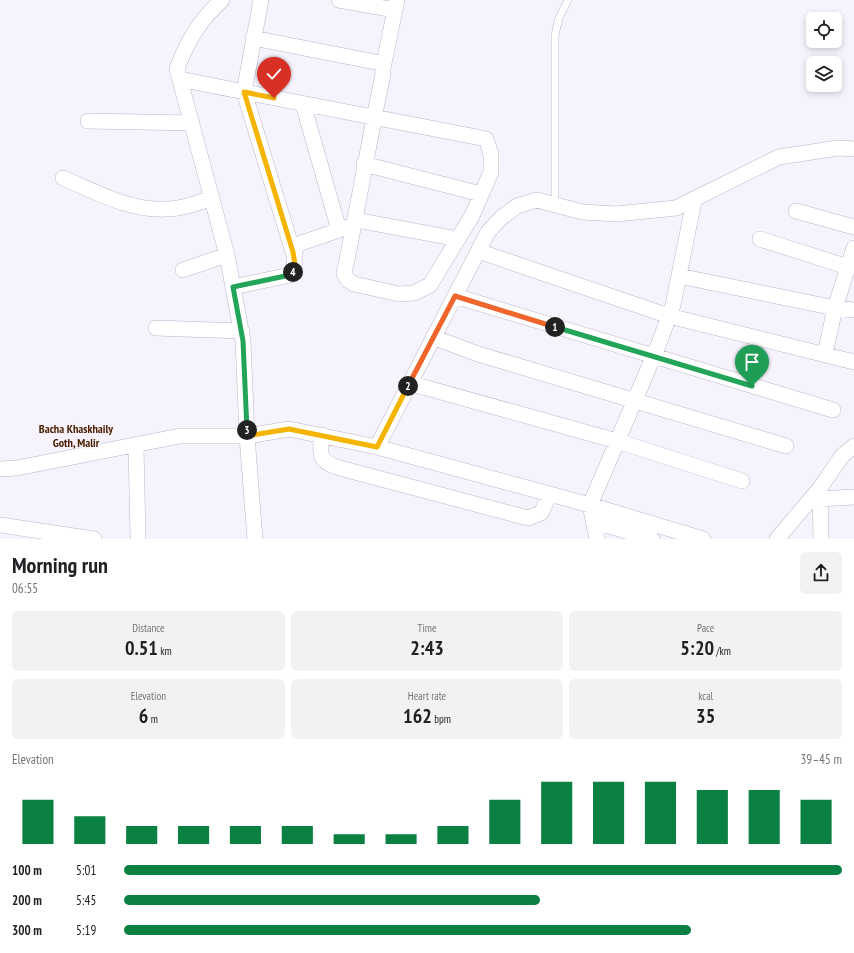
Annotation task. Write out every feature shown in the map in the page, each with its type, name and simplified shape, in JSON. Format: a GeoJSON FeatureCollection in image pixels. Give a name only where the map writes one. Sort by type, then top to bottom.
{"type":"FeatureCollection","features":[{"type":"Feature","properties":{"kind":"street"},"geometry":{"type":"LineString","coordinates":[[222,0],[208,12],[186,44],[177,69],[227,255],[242,331],[247,436],[255,539]]}},
{"type":"Feature","properties":{"kind":"street"},"geometry":{"type":"LineString","coordinates":[[233,287],[290,275],[294,272],[295,265],[293,252],[244,92],[261,0]]}},
{"type":"Feature","properties":{"kind":"street"},"geometry":{"type":"LineString","coordinates":[[180,79],[304,104],[374,117],[486,139],[491,154],[491,172],[472,216],[430,285],[414,293],[399,294],[362,287],[348,280],[344,274],[355,223],[364,164],[374,117],[396,5],[343,0]]}},
{"type":"Feature","properties":{"kind":"street"},"geometry":{"type":"LineString","coordinates":[[253,38],[380,62],[383,68]]}},
{"type":"Feature","properties":{"kind":"street"},"geometry":{"type":"LineString","coordinates":[[304,104],[339,230]]}},
{"type":"Feature","properties":{"kind":"street"},"geometry":{"type":"LineString","coordinates":[[88,121],[192,123]]}},
{"type":"Feature","properties":{"kind":"street"},"geometry":{"type":"LineString","coordinates":[[377,447],[488,232],[502,217],[517,206],[537,200],[582,212],[616,214],[676,208],[694,201],[743,174],[779,157],[838,148],[854,149]]}},
{"type":"Feature","properties":{"kind":"street"},"geometry":{"type":"LineString","coordinates":[[364,164],[481,194]]}},
{"type":"Feature","properties":{"kind":"street"},"geometry":{"type":"LineString","coordinates":[[63,178],[124,204],[146,208],[167,209],[190,205],[212,198]]}},
{"type":"Feature","properties":{"kind":"street"},"geometry":{"type":"LineString","coordinates":[[597,539],[590,505],[654,356],[669,316],[679,276],[694,201]]}},
{"type":"Feature","properties":{"kind":"street"},"geometry":{"type":"LineString","coordinates":[[796,211],[854,227]]}},
{"type":"Feature","properties":{"kind":"street"},"geometry":{"type":"LineString","coordinates":[[293,252],[298,244],[355,223],[458,239]]}},
{"type":"Feature","properties":{"kind":"street"},"geometry":{"type":"LineString","coordinates":[[760,239],[848,267]]}},
{"type":"Feature","properties":{"kind":"street"},"geometry":{"type":"LineString","coordinates":[[825,354],[835,308],[854,248]]}},
{"type":"Feature","properties":{"kind":"street"},"geometry":{"type":"LineString","coordinates":[[478,251],[669,316],[854,362]]}},
{"type":"Feature","properties":{"kind":"street"},"geometry":{"type":"LineString","coordinates":[[183,270],[227,255]]}},
{"type":"Feature","properties":{"kind":"street"},"geometry":{"type":"LineString","coordinates":[[679,276],[835,308],[854,310]]}},
{"type":"Feature","properties":{"kind":"street"},"geometry":{"type":"LineString","coordinates":[[455,296],[833,410]]}},
{"type":"Feature","properties":{"kind":"street"},"geometry":{"type":"LineString","coordinates":[[156,328],[242,331]]}},
{"type":"Feature","properties":{"kind":"street"},"geometry":{"type":"LineString","coordinates":[[433,337],[475,352],[786,446]]}},
{"type":"Feature","properties":{"kind":"street"},"geometry":{"type":"LineString","coordinates":[[409,383],[617,441],[742,481]]}},
{"type":"Feature","properties":{"kind":"street"},"geometry":{"type":"LineString","coordinates":[[0,469],[17,468],[180,436],[247,436],[289,429],[377,447],[590,505],[702,538]]}},
{"type":"Feature","properties":{"kind":"street"},"geometry":{"type":"LineString","coordinates":[[322,435],[320,454],[325,463],[336,468],[528,518],[541,513],[550,494]]}},
{"type":"Feature","properties":{"kind":"street"},"geometry":{"type":"LineString","coordinates":[[136,445],[138,539]]}},
{"type":"Feature","properties":{"kind":"street"},"geometry":{"type":"LineString","coordinates":[[777,539],[820,493],[842,456],[854,446]]}},
{"type":"Feature","properties":{"kind":"street"},"geometry":{"type":"LineString","coordinates":[[820,493],[854,497]]}},
{"type":"Feature","properties":{"kind":"street"},"geometry":{"type":"LineString","coordinates":[[820,493],[821,539]]}},
{"type":"Feature","properties":{"kind":"street"},"geometry":{"type":"LineString","coordinates":[[593,521],[652,539]]}},
{"type":"Feature","properties":{"kind":"street"},"geometry":{"type":"LineString","coordinates":[[0,525],[94,539]]}},
{"type":"Feature","properties":{"kind":"lane"},"geometry":{"type":"LineString","coordinates":[[555,205],[555,36],[559,18],[568,0]]}},
{"type":"Feature","properties":{"kind":"district","name":"Bacha Khaskhaily Goth, Malir"},"geometry":{"type":"Point","coordinates":[76,435]}},
{"type":"Feature","properties":{"kind":"route"},"geometry":{"type":"LineString","coordinates":[[274,98],[244,92],[293,252],[295,265],[294,272],[290,275],[233,287],[243,341],[247,436],[289,429],[377,447],[455,296],[752,386]]}}]}
